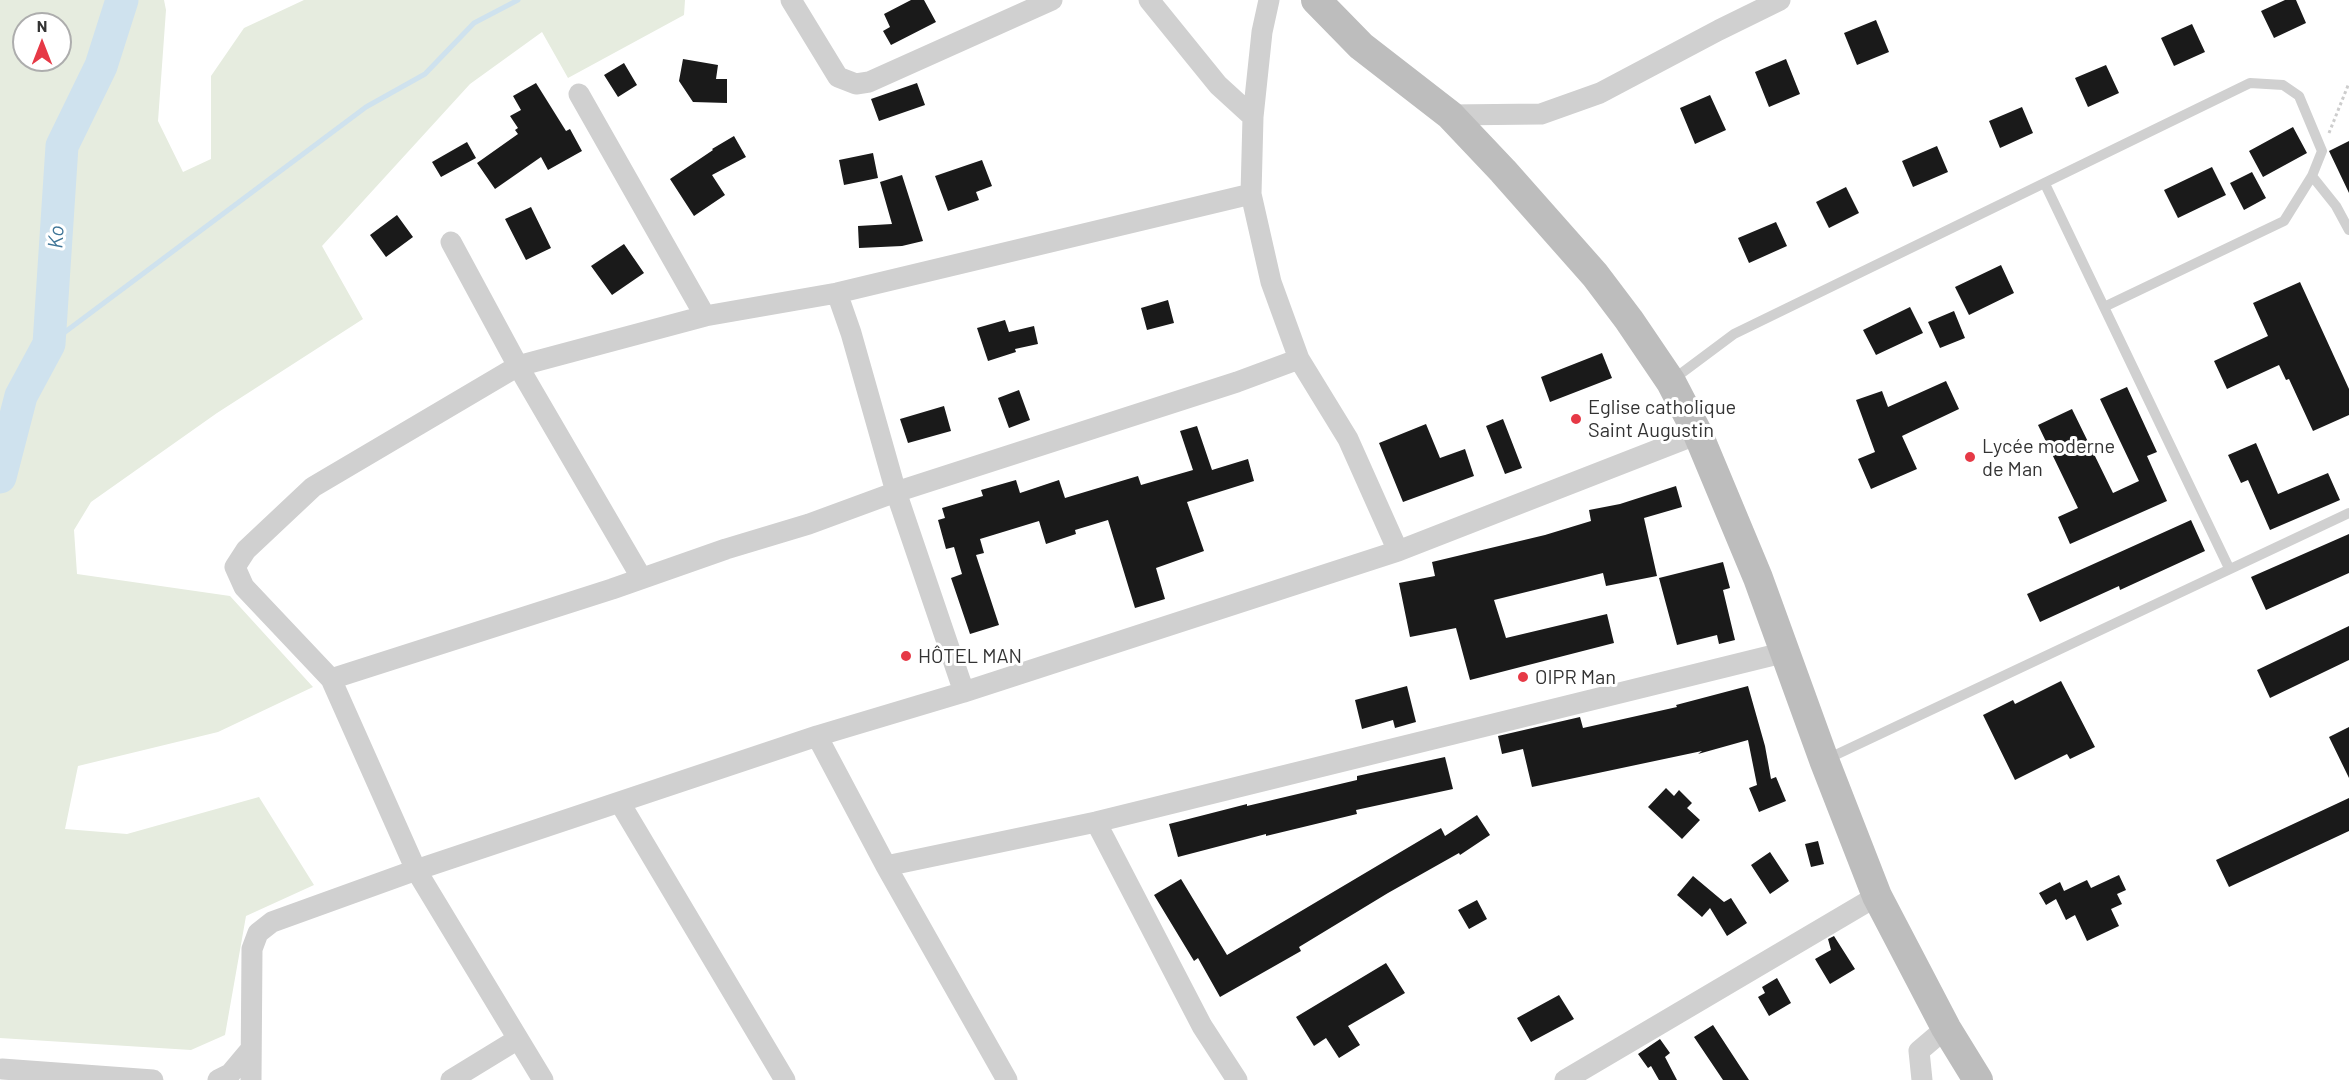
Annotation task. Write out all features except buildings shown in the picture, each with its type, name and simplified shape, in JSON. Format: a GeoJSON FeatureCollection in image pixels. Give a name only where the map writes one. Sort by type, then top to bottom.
{"type":"FeatureCollection","features":[{"type":"Feature","properties":{"kind":"main road"},"geometry":{"type":"LineString","coordinates":[[1316,0],[1361,46],[1450,114],[1595,275],[1671,381],[1698,434],[1758,578],[1824,760],[1877,896],[1946,1028],[1978,1080]]}},
{"type":"Feature","properties":{"kind":"street"},"geometry":{"type":"LineString","coordinates":[[791,0],[838,77],[856,84],[869,82],[1052,0]]}},
{"type":"Feature","properties":{"kind":"street"},"geometry":{"type":"LineString","coordinates":[[1149,0],[1218,85],[1253,117]]}},
{"type":"Feature","properties":{"kind":"street"},"geometry":{"type":"LineString","coordinates":[[1269,0],[1262,32],[1253,117],[1251,194],[1271,282],[1299,359],[1348,439],[1398,551]]}},
{"type":"Feature","properties":{"kind":"street"},"geometry":{"type":"LineString","coordinates":[[1450,114],[1541,114],[1600,93],[1780,0]]}},
{"type":"Feature","properties":{"kind":"street"},"geometry":{"type":"LineString","coordinates":[[579,94],[705,316]]}},
{"type":"Feature","properties":{"kind":"street"},"geometry":{"type":"LineString","coordinates":[[543,1080],[416,870],[331,679],[244,587],[235,567],[246,550],[313,487],[518,366],[705,316],[837,292],[1251,194]]}},
{"type":"Feature","properties":{"kind":"street"},"geometry":{"type":"LineString","coordinates":[[451,242],[518,366],[641,577]]}},
{"type":"Feature","properties":{"kind":"street"},"geometry":{"type":"LineString","coordinates":[[837,292],[851,333],[896,492],[964,692]]}},
{"type":"Feature","properties":{"kind":"street"},"geometry":{"type":"LineString","coordinates":[[331,679],[809,524],[896,492],[1226,385],[1299,359]]}},
{"type":"Feature","properties":{"kind":"street"},"geometry":{"type":"LineString","coordinates":[[250,1080],[252,949],[258,933],[272,922],[416,870],[818,736],[964,692],[1398,551],[1698,434]]}},
{"type":"Feature","properties":{"kind":"street"},"geometry":{"type":"LineString","coordinates":[[886,866],[1096,822],[1786,652]]}},
{"type":"Feature","properties":{"kind":"street"},"geometry":{"type":"LineString","coordinates":[[818,736],[886,866],[1007,1080]]}},
{"type":"Feature","properties":{"kind":"street"},"geometry":{"type":"LineString","coordinates":[[620,803],[785,1080]]}},
{"type":"Feature","properties":{"kind":"street"},"geometry":{"type":"LineString","coordinates":[[1096,822],[1202,1026],[1237,1080]]}},
{"type":"Feature","properties":{"kind":"street"},"geometry":{"type":"LineString","coordinates":[[1565,1080],[1877,896]]}},
{"type":"Feature","properties":{"kind":"street"},"geometry":{"type":"LineString","coordinates":[[1922,1080],[1919,1051],[1946,1028]]}},
{"type":"Feature","properties":{"kind":"street"},"geometry":{"type":"LineString","coordinates":[[450,1080],[518,1039]]}},
{"type":"Feature","properties":{"kind":"street"},"geometry":{"type":"LineString","coordinates":[[218,1080],[230,1074],[251,1049]]}},
{"type":"Feature","properties":{"kind":"street"},"geometry":{"type":"LineString","coordinates":[[2,1069],[153,1080]]}},
{"type":"Feature","properties":{"kind":"lane"},"geometry":{"type":"LineString","coordinates":[[1671,381],[1734,334],[2250,83],[2283,85],[2299,96],[2322,151],[2312,176],[2284,221],[2104,307]]}},
{"type":"Feature","properties":{"kind":"lane"},"geometry":{"type":"LineString","coordinates":[[2312,176],[2336,206],[2349,230]]}},
{"type":"Feature","properties":{"kind":"lane"},"geometry":{"type":"LineString","coordinates":[[2045,184],[2229,568]]}},
{"type":"Feature","properties":{"kind":"lane"},"geometry":{"type":"LineString","coordinates":[[1824,760],[2349,513]]}},
{"type":"Feature","properties":{"kind":"path"},"geometry":{"type":"LineString","coordinates":[[2322,151],[2349,83]]}},
{"type":"Feature","properties":{"kind":"shaded area"},"geometry":{"type":"Polygon","coordinates":[[[0,0],[164,0],[166,10],[158,121],[183,172],[211,159],[211,76],[244,28],[304,0],[685,0],[684,15],[568,78],[542,32],[470,84],[322,246],[363,319],[217,413],[91,502],[74,530],[77,574],[230,596],[313,687],[218,732],[78,766],[65,829],[127,834],[259,797],[314,885],[246,916],[225,1035],[191,1050],[0,1038],[0,0]]]}},
{"type":"Feature","properties":{"kind":"waterway","name":"Ko"},"geometry":{"type":"LineString","coordinates":[[0,477],[21,396],[49,344],[62,146],[101,66],[122,0]]}},
{"type":"Feature","properties":{"kind":"waterway"},"geometry":{"type":"LineString","coordinates":[[49,344],[366,107],[425,74],[474,23],[518,0]]}},
{"type":"Feature","properties":{"kind":"place","name":"Eglise catholique Saint Augustin"},"geometry":{"type":"Point","coordinates":[1576,419]}},
{"type":"Feature","properties":{"kind":"place","name":"Lycée moderne de Man"},"geometry":{"type":"Point","coordinates":[1970,457]}},
{"type":"Feature","properties":{"kind":"place","name":"HÔTEL MAN"},"geometry":{"type":"Point","coordinates":[906,656]}},
{"type":"Feature","properties":{"kind":"place","name":"OIPR Man"},"geometry":{"type":"Point","coordinates":[1523,677]}}]}
